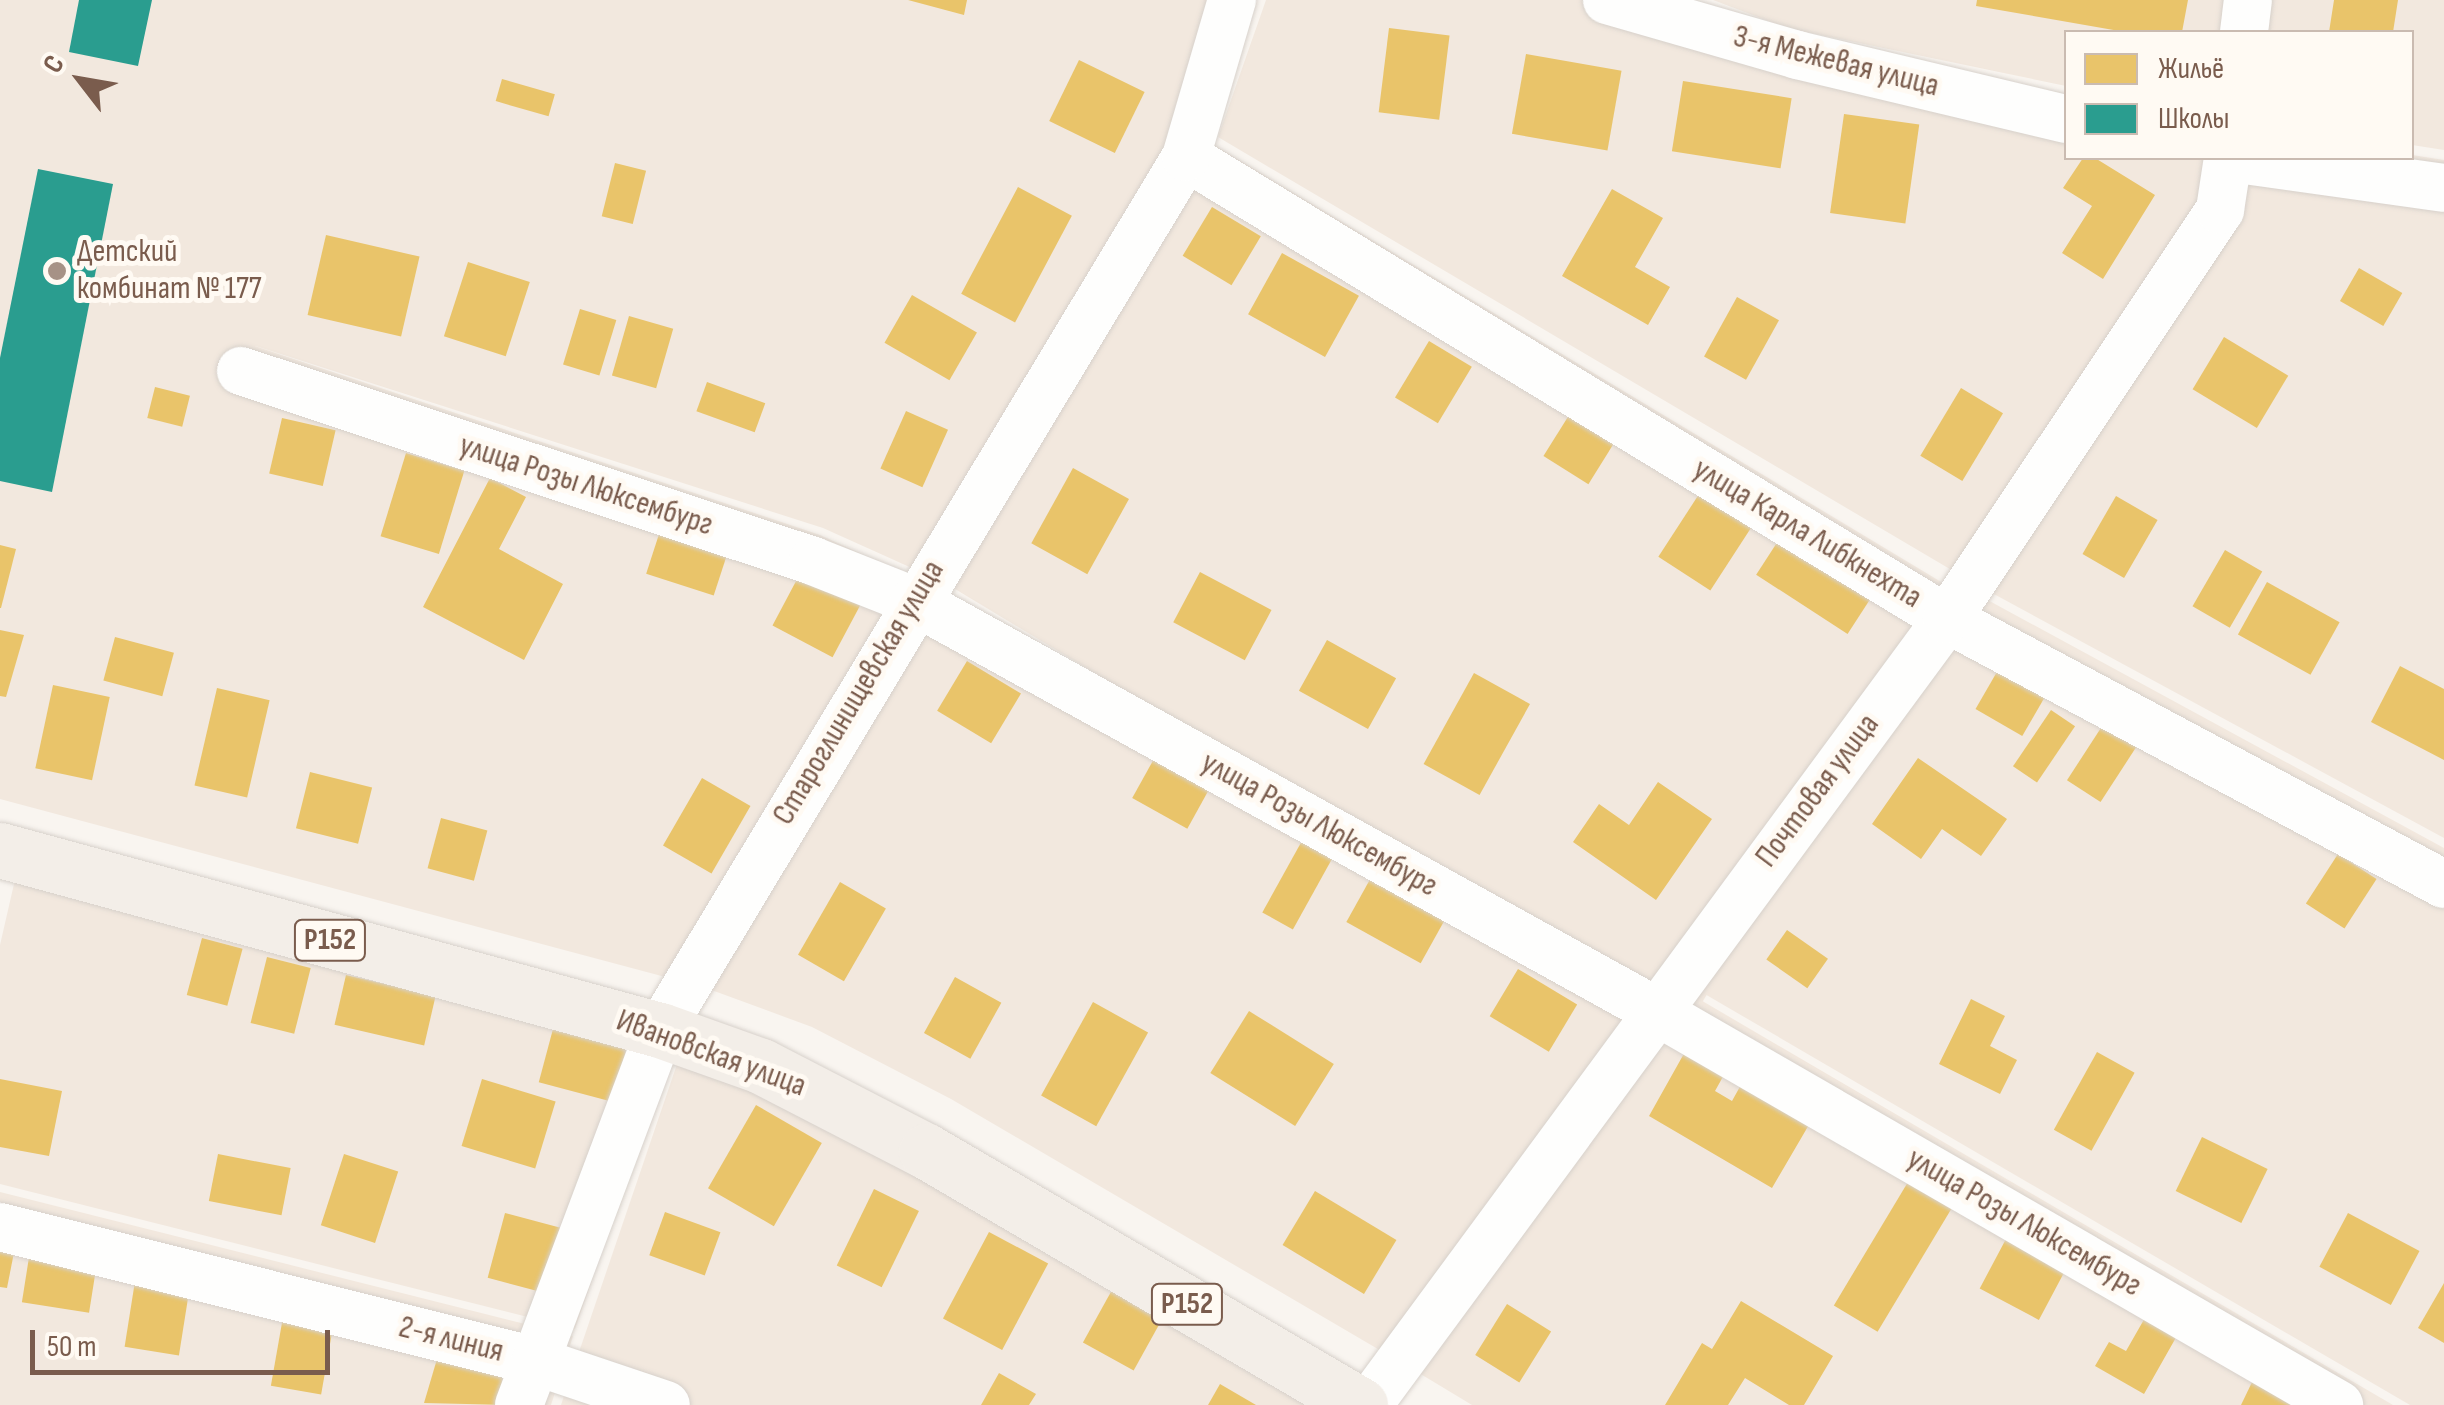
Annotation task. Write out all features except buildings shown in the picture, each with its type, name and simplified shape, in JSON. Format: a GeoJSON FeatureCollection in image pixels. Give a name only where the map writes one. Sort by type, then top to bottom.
{"type":"FeatureCollection","features":[{"type":"Feature","properties":{"kind":"main road","name":"Ивановская улица"},"geometry":{"type":"LineString","coordinates":[[0,850],[660,1030],[762,1066],[845,1106],[1364,1405]]}},
{"type":"Feature","properties":{"kind":"street","name":"Староглинищевская улица"},"geometry":{"type":"LineString","coordinates":[[520,1405],[660,1030],[914,601],[1186,156],[1232,0]]}},
{"type":"Feature","properties":{"kind":"street","name":"3-я Межевая улица"},"geometry":{"type":"LineString","coordinates":[[1606,0],[1796,54],[2064,119]]}},
{"type":"Feature","properties":{"kind":"street"},"geometry":{"type":"LineString","coordinates":[[2244,30],[2248,0]]}},
{"type":"Feature","properties":{"kind":"street","name":"улица Карла Либкнехта"},"geometry":{"type":"LineString","coordinates":[[1186,156],[1947,619],[2444,884]]}},
{"type":"Feature","properties":{"kind":"street","name":"Почтовая улица"},"geometry":{"type":"LineString","coordinates":[[1364,1405],[1947,619],[2220,210],[2230,160]]}},
{"type":"Feature","properties":{"kind":"street"},"geometry":{"type":"LineString","coordinates":[[2244,160],[2444,188]]}},
{"type":"Feature","properties":{"kind":"street","name":"улица Розы Люксембург"},"geometry":{"type":"LineString","coordinates":[[241,372],[794,554],[914,601],[1654,1010],[2340,1405]]}},
{"type":"Feature","properties":{"kind":"street","name":"2-я линия"},"geometry":{"type":"LineString","coordinates":[[0,1227],[535,1361],[666,1405]]}},
{"type":"Feature","properties":{"kind":"shaded area"},"geometry":{"type":"Polygon","coordinates":[[[0,0],[1255,0],[1207,136],[934,578],[823,528],[243,342],[820,535],[930,585],[699,986],[0,799],[0,0]]]}},
{"type":"Feature","properties":{"kind":"shaded area"},"geometry":{"type":"Polygon","coordinates":[[[1266,0],[1684,0],[1782,37],[2064,94],[2064,160],[2236,160],[1960,575],[1218,137],[1266,0]]]}},
{"type":"Feature","properties":{"kind":"shaded area"},"geometry":{"type":"Polygon","coordinates":[[[1713,0],[2264,0],[2259,30],[2064,30],[2064,86],[1787,28],[1713,0]]]}},
{"type":"Feature","properties":{"kind":"shaded area"},"geometry":{"type":"Polygon","coordinates":[[[2271,0],[2444,0],[2444,150],[2414,145],[2414,30],[2266,30],[2271,0]]]}},
{"type":"Feature","properties":{"kind":"shaded area"},"geometry":{"type":"Polygon","coordinates":[[[1214,145],[1951,588],[1686,1029],[949,586],[1214,145]]]}},
{"type":"Feature","properties":{"kind":"shaded area"},"geometry":{"type":"Polygon","coordinates":[[[2414,155],[2444,160],[2444,838],[1968,580],[2245,160],[2414,160],[2414,155]]]}},
{"type":"Feature","properties":{"kind":"shaded area"},"geometry":{"type":"Polygon","coordinates":[[[1962,586],[2444,848],[2444,1405],[2410,1405],[1679,979],[1962,586]]]}},
{"type":"Feature","properties":{"kind":"shaded area"},"geometry":{"type":"Polygon","coordinates":[[[938,589],[1667,982],[1400,1362],[951,1099],[812,1027],[706,988],[938,589]]]}},
{"type":"Feature","properties":{"kind":"shaded area"},"geometry":{"type":"Polygon","coordinates":[[[22,849],[682,1019],[575,1329],[0,1184],[0,945],[22,849]]]}},
{"type":"Feature","properties":{"kind":"shaded area"},"geometry":{"type":"Polygon","coordinates":[[[1675,985],[2393,1405],[1472,1405],[1409,1367],[1675,985]]]}},
{"type":"Feature","properties":{"kind":"shaded area"},"geometry":{"type":"Polygon","coordinates":[[[691,1023],[1367,1405],[561,1405],[691,1023]]]}},
{"type":"Feature","properties":{"kind":"shaded area"},"geometry":{"type":"Polygon","coordinates":[[[0,1192],[573,1336],[551,1405],[0,1405],[0,1192]]]}},
{"type":"Feature","properties":{"kind":"place","name":"Детский комбинат № 177"},"geometry":{"type":"Point","coordinates":[57,271]}}]}
